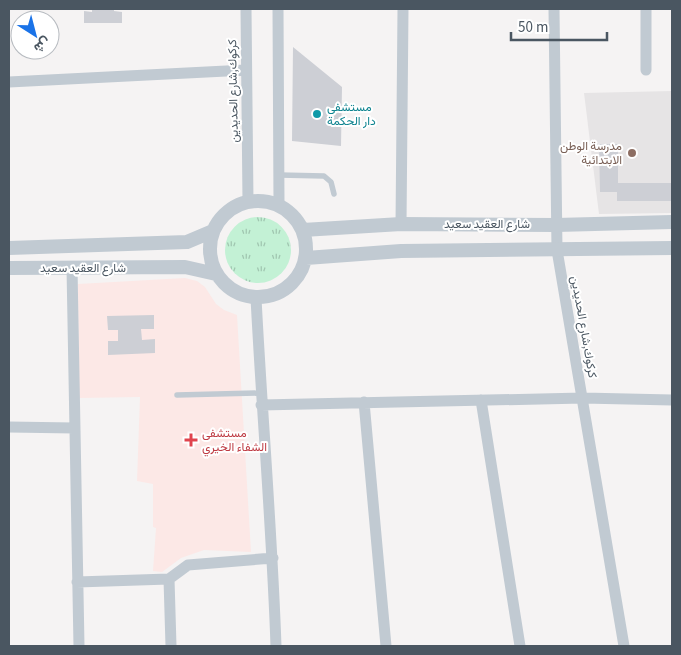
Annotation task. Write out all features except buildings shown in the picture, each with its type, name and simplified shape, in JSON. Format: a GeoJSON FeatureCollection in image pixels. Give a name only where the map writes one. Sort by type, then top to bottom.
{"type":"FeatureCollection","features":[{"type":"Feature","properties":{"kind":"street"},"geometry":{"type":"LineString","coordinates":[[278,9],[279,205]]}},
{"type":"Feature","properties":{"kind":"street"},"geometry":{"type":"LineString","coordinates":[[401,224],[403,9]]}},
{"type":"Feature","properties":{"kind":"street","name":"كركوك,شارع الحديدين"},"geometry":{"type":"LineString","coordinates":[[554,9],[557,250],[624,646]]}},
{"type":"Feature","properties":{"kind":"street"},"geometry":{"type":"LineString","coordinates":[[646,9],[646,70]]}},
{"type":"Feature","properties":{"kind":"street","name":"كركوك,شارع الحديدين"},"geometry":{"type":"LineString","coordinates":[[243,10],[248,202]]}},
{"type":"Feature","properties":{"kind":"street"},"geometry":{"type":"LineString","coordinates":[[9,82],[246,70]]}},
{"type":"Feature","properties":{"kind":"street"},"geometry":{"type":"LineString","coordinates":[[248,202],[264,202],[279,205],[297,220],[303,230],[306,258],[302,271],[294,283],[270,296],[256,298],[241,295],[227,286],[216,274],[211,259],[210,245],[213,231],[227,212],[237,206],[248,202]]}},
{"type":"Feature","properties":{"kind":"street","name":"شارع العقيد سعيد"},"geometry":{"type":"LineString","coordinates":[[303,230],[401,224],[672,222]]}},
{"type":"Feature","properties":{"kind":"street","name":"شارع العقيد سعيد"},"geometry":{"type":"LineString","coordinates":[[9,248],[187,242],[213,231]]}},
{"type":"Feature","properties":{"kind":"street"},"geometry":{"type":"LineString","coordinates":[[306,258],[401,251],[672,248]]}},
{"type":"Feature","properties":{"kind":"street","name":"شارع العقيد سعيد"},"geometry":{"type":"LineString","coordinates":[[9,268],[185,267],[216,274]]}},
{"type":"Feature","properties":{"kind":"street"},"geometry":{"type":"LineString","coordinates":[[72,268],[79,646]]}},
{"type":"Feature","properties":{"kind":"street"},"geometry":{"type":"LineString","coordinates":[[256,298],[261,405],[273,558],[276,646]]}},
{"type":"Feature","properties":{"kind":"street"},"geometry":{"type":"LineString","coordinates":[[261,405],[583,398],[672,400]]}},
{"type":"Feature","properties":{"kind":"street"},"geometry":{"type":"LineString","coordinates":[[480,400],[520,646]]}},
{"type":"Feature","properties":{"kind":"street"},"geometry":{"type":"LineString","coordinates":[[364,402],[386,646]]}},
{"type":"Feature","properties":{"kind":"street"},"geometry":{"type":"LineString","coordinates":[[9,427],[74,428]]}},
{"type":"Feature","properties":{"kind":"street"},"geometry":{"type":"LineString","coordinates":[[77,582],[169,579],[188,565],[273,558]]}},
{"type":"Feature","properties":{"kind":"street"},"geometry":{"type":"LineString","coordinates":[[169,579],[171,646]]}},
{"type":"Feature","properties":{"kind":"lane"},"geometry":{"type":"LineString","coordinates":[[279,175],[324,176],[330,182],[334,194]]}},
{"type":"Feature","properties":{"kind":"lane"},"geometry":{"type":"LineString","coordinates":[[177,396],[261,393]]}},
{"type":"Feature","properties":{"kind":"shaded area","name":"مدرسة الوطن الابتدائية"},"geometry":{"type":"Polygon","coordinates":[[[672,91],[672,213],[599,214],[584,93],[672,91]]]}},
{"type":"Feature","properties":{"kind":"shaded area","name":"مستشفى الشفاء الخيري"},"geometry":{"type":"Polygon","coordinates":[[[185,278],[197,281],[205,287],[216,304],[224,310],[237,315],[251,552],[204,550],[181,558],[162,572],[153,571],[156,528],[153,527],[153,484],[137,481],[140,397],[79,398],[78,284],[185,278]]]}},
{"type":"Feature","properties":{"kind":"green space"},"geometry":{"type":"Polygon","coordinates":[[[258,217],[271,219],[281,227],[289,237],[291,250],[289,263],[281,273],[271,281],[258,283],[245,281],[235,273],[227,263],[225,250],[227,237],[235,227],[245,219],[258,217]]]}},
{"type":"Feature","properties":{"kind":"place","name":"مستشفى دار الحكمة"},"geometry":{"type":"Point","coordinates":[317,114]}},
{"type":"Feature","properties":{"kind":"place","name":"مدرسة الوطن الابتدائية"},"geometry":{"type":"Point","coordinates":[632,153]}},
{"type":"Feature","properties":{"kind":"place","name":"مستشفى الشفاء الخيري"},"geometry":{"type":"Point","coordinates":[191,440]}}]}
